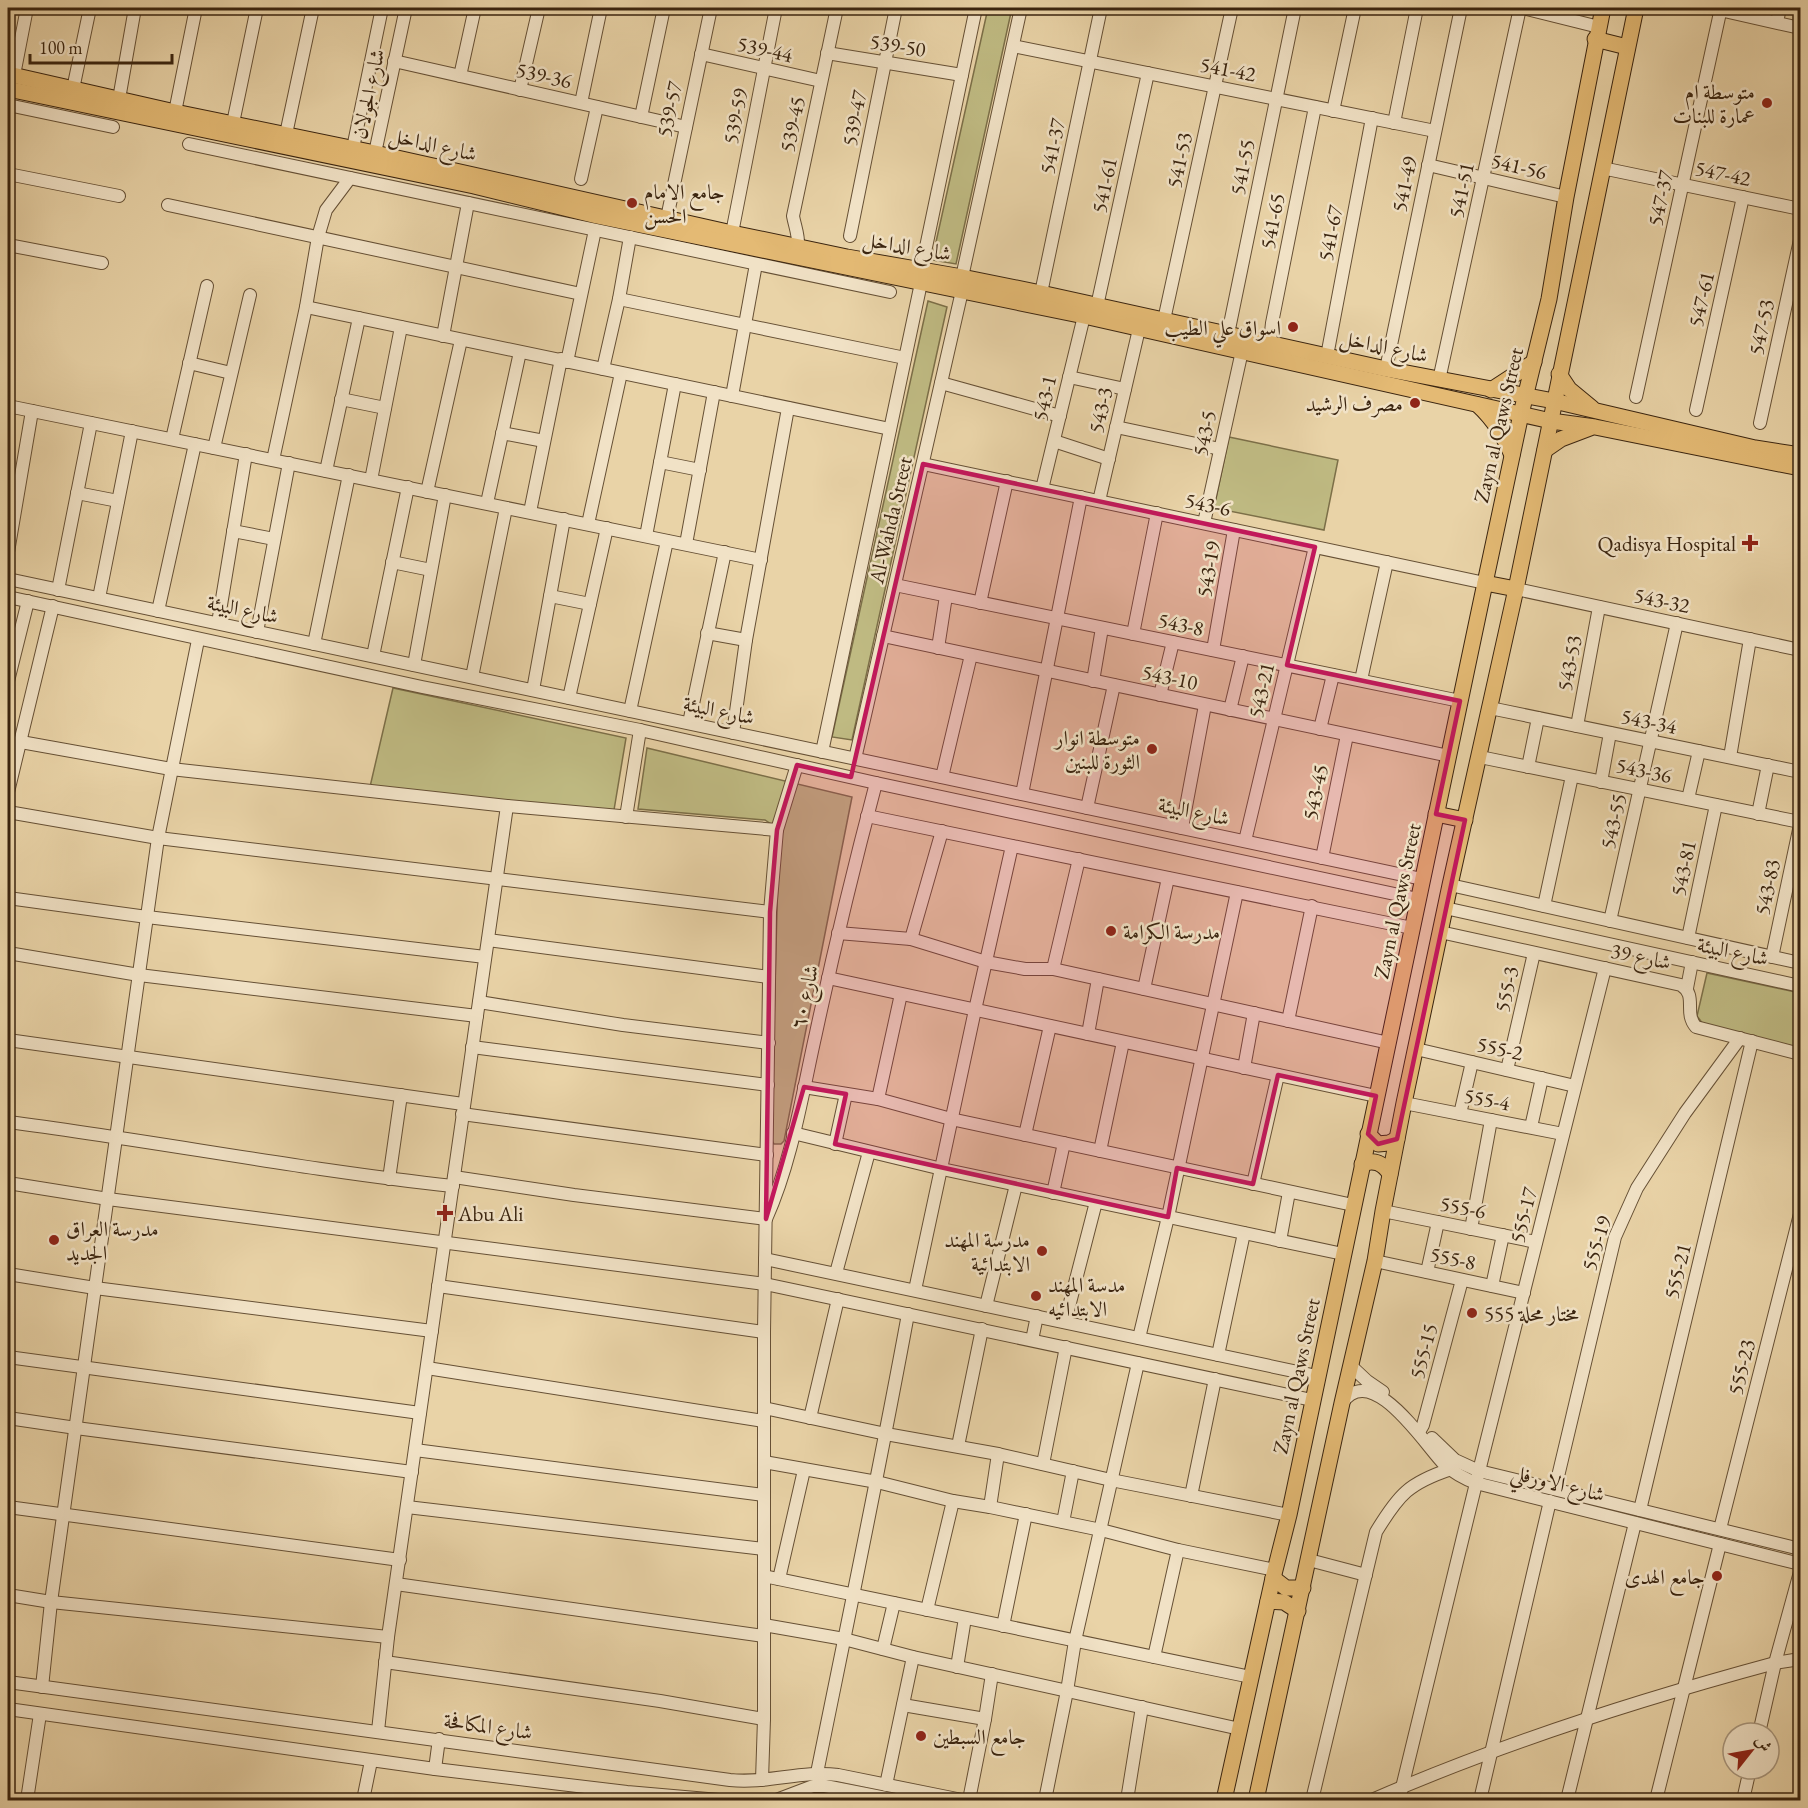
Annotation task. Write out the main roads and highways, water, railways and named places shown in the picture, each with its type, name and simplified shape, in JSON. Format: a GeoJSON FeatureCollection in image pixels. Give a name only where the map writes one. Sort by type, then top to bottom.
{"type":"FeatureCollection","features":[{"type":"Feature","properties":{"kind":"main road","name":"Zayn al Qaws Street"},"geometry":{"type":"LineString","coordinates":[[1224,1800],[1289,1515],[1512,455],[1549,299],[1566,197],[1603,8]]}},
{"type":"Feature","properties":{"kind":"main road"},"geometry":{"type":"LineString","coordinates":[[1256,1800],[1375,1261],[1404,1103],[1516,589],[1636,8]]}},
{"type":"Feature","properties":{"kind":"main road"},"geometry":{"type":"LineString","coordinates":[[1597,33],[1627,47]]}},
{"type":"Feature","properties":{"kind":"main road","name":"شارع الداخل"},"geometry":{"type":"LineString","coordinates":[[10,80],[73,89],[667,218],[732,233],[794,258]]}},
{"type":"Feature","properties":{"kind":"main road","name":"شارع الداخل"},"geometry":{"type":"LineString","coordinates":[[10,80],[310,151],[794,258],[962,284],[1041,293],[1386,369],[1554,401],[1596,419],[1800,468]]}},
{"type":"Feature","properties":{"kind":"main road","name":"شارع الداخل"},"geometry":{"type":"LineString","coordinates":[[962,284],[1139,329],[1551,421],[1596,419],[1800,455]]}},
{"type":"Feature","properties":{"kind":"main road"},"geometry":{"type":"LineString","coordinates":[[1491,390],[1534,362]]}},
{"type":"Feature","properties":{"kind":"main road"},"geometry":{"type":"LineString","coordinates":[[1545,450],[1596,419],[1559,374]]}},
{"type":"Feature","properties":{"kind":"main road"},"geometry":{"type":"LineString","coordinates":[[1478,405],[1500,429],[1512,455]]}},
{"type":"Feature","properties":{"kind":"main road"},"geometry":{"type":"LineString","coordinates":[[1485,583],[1516,589]]}},
{"type":"Feature","properties":{"kind":"main road"},"geometry":{"type":"LineString","coordinates":[[1436,814],[1465,820]]}},
{"type":"Feature","properties":{"kind":"main road"},"geometry":{"type":"LineString","coordinates":[[1368,1134],[1378,1144],[1389,1143],[1397,1139]]}},
{"type":"Feature","properties":{"kind":"main road"},"geometry":{"type":"LineString","coordinates":[[1362,1164],[1370,1161],[1382,1164],[1390,1174]]}},
{"type":"Feature","properties":{"kind":"main road"},"geometry":{"type":"LineString","coordinates":[[1274,1574],[1286,1587],[1303,1588]]}},
{"type":"Feature","properties":{"kind":"main road"},"geometry":{"type":"LineString","coordinates":[[1268,1601],[1284,1602],[1298,1611]]}},
{"type":"Feature","properties":{"kind":"place","name":"متوسطة ام عمارة للبنات"},"geometry":{"type":"Point","coordinates":[1767,103]}},
{"type":"Feature","properties":{"kind":"place","name":"جامع الامام الحسن"},"geometry":{"type":"Point","coordinates":[632,203]}},
{"type":"Feature","properties":{"kind":"place","name":"اسواق علي الطيب"},"geometry":{"type":"Point","coordinates":[1293,327]}},
{"type":"Feature","properties":{"kind":"place","name":"مصرف الرشيد"},"geometry":{"type":"Point","coordinates":[1415,403]}},
{"type":"Feature","properties":{"kind":"place","name":"Qadisya Hospital"},"geometry":{"type":"Point","coordinates":[1750,543]}},
{"type":"Feature","properties":{"kind":"place","name":"متوسطة انوار الثورة للبنين"},"geometry":{"type":"Point","coordinates":[1152,749]}},
{"type":"Feature","properties":{"kind":"place","name":"مدرسة الكرامة"},"geometry":{"type":"Point","coordinates":[1111,931]}},
{"type":"Feature","properties":{"kind":"place","name":"Abu Ali"},"geometry":{"type":"Point","coordinates":[445,1213]}},
{"type":"Feature","properties":{"kind":"place","name":"مدرسة العراق الجديد"},"geometry":{"type":"Point","coordinates":[54,1240]}},
{"type":"Feature","properties":{"kind":"place","name":"مدرسة المهند الابتدائية"},"geometry":{"type":"Point","coordinates":[1042,1251]}},
{"type":"Feature","properties":{"kind":"place","name":"مدسة المهند الابتدائيه"},"geometry":{"type":"Point","coordinates":[1036,1296]}},
{"type":"Feature","properties":{"kind":"place","name":"مختار محلة 555"},"geometry":{"type":"Point","coordinates":[1472,1313]}},
{"type":"Feature","properties":{"kind":"place","name":"جامع الهدى"},"geometry":{"type":"Point","coordinates":[1717,1576]}},
{"type":"Feature","properties":{"kind":"place","name":"جامع السبطين"},"geometry":{"type":"Point","coordinates":[921,1736]}}]}
